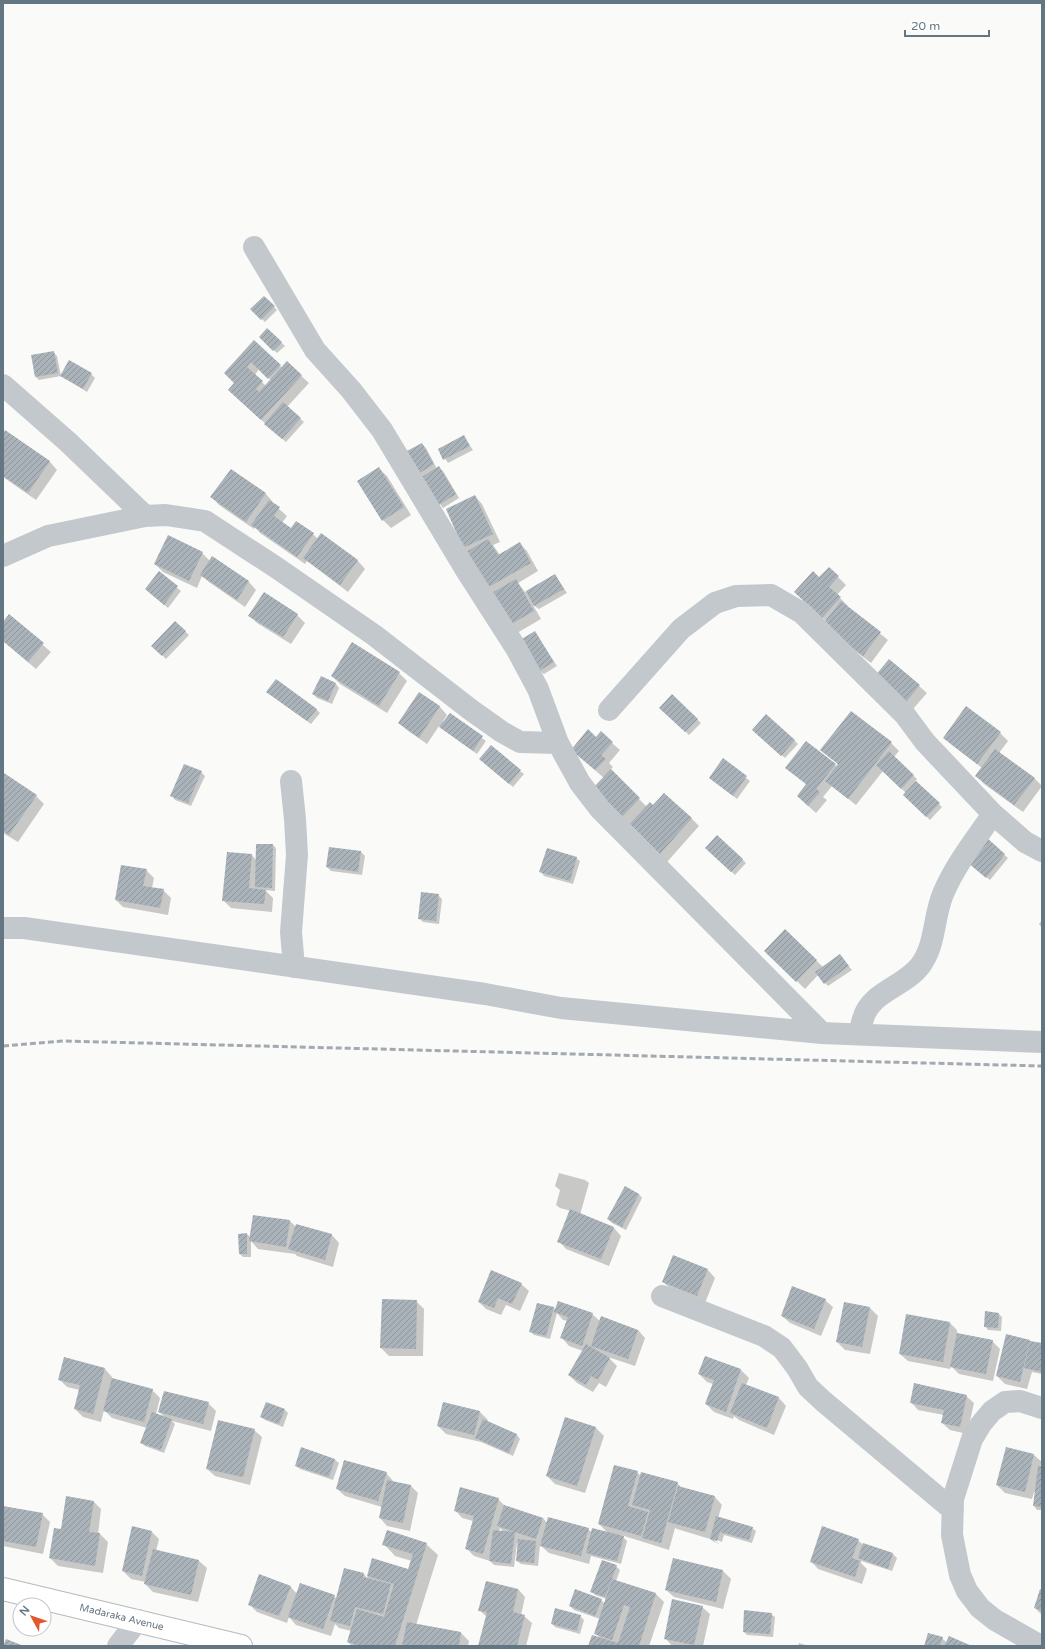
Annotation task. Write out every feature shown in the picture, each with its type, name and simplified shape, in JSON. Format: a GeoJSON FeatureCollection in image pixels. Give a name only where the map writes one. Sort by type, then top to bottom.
{"type":"FeatureCollection","features":[{"type":"Feature","properties":{"kind":"main road","name":"Madaraka Avenue"},"geometry":{"type":"LineString","coordinates":[[3,1589],[138,1620],[241,1646]]}},
{"type":"Feature","properties":{"kind":"street"},"geometry":{"type":"LineString","coordinates":[[254,247],[315,350],[351,390],[382,430],[519,655],[538,689],[558,743],[580,783],[600,809],[693,905],[822,1033]]}},
{"type":"Feature","properties":{"kind":"street"},"geometry":{"type":"LineString","coordinates":[[3,385],[57,432],[145,516]]}},
{"type":"Feature","properties":{"kind":"street"},"geometry":{"type":"LineString","coordinates":[[3,556],[48,536],[145,516],[166,515],[204,521],[277,568],[374,635],[502,732],[520,742],[558,743]]}},
{"type":"Feature","properties":{"kind":"street"},"geometry":{"type":"LineString","coordinates":[[609,710],[681,629],[715,603],[736,596],[771,594],[802,613],[905,715],[925,742],[993,814],[1025,842],[1042,851]]}},
{"type":"Feature","properties":{"kind":"street"},"geometry":{"type":"LineString","coordinates":[[291,781],[297,855],[291,932],[294,968]]}},
{"type":"Feature","properties":{"kind":"street"},"geometry":{"type":"LineString","coordinates":[[860,1034],[863,1018],[870,1003],[907,979],[919,968],[928,954],[942,895],[956,868],[993,814]]}},
{"type":"Feature","properties":{"kind":"street"},"geometry":{"type":"LineString","coordinates":[[3,928],[24,928],[294,968],[485,994],[561,1008],[822,1033],[979,1041],[1042,1042]]}},
{"type":"Feature","properties":{"kind":"street"},"geometry":{"type":"LineString","coordinates":[[662,1296],[764,1336],[782,1348],[797,1368],[808,1387],[823,1402],[952,1510]]}},
{"type":"Feature","properties":{"kind":"street"},"geometry":{"type":"LineString","coordinates":[[1041,1646],[995,1620],[980,1608],[968,1591],[960,1575],[952,1535],[952,1510],[953,1499],[972,1439],[981,1424],[992,1411],[1005,1402],[1020,1401],[1042,1408]]}},
{"type":"Feature","properties":{"kind":"street"},"geometry":{"type":"LineString","coordinates":[[118,1646],[138,1620]]}},
{"type":"Feature","properties":{"kind":"building"},"geometry":{"type":"Polygon","coordinates":[[[264,296],[275,306],[261,320],[250,309],[264,296]]]}},
{"type":"Feature","properties":{"kind":"building"},"geometry":{"type":"Polygon","coordinates":[[[267,328],[282,342],[273,351],[259,337],[267,328]]]}},
{"type":"Feature","properties":{"kind":"building"},"geometry":{"type":"Polygon","coordinates":[[[254,340],[281,365],[268,379],[251,362],[247,367],[263,381],[256,389],[259,392],[287,361],[302,375],[261,420],[228,390],[234,383],[224,373],[254,340]]]}},
{"type":"Feature","properties":{"kind":"building"},"geometry":{"type":"Polygon","coordinates":[[[54,351],[58,373],[35,377],[31,355],[54,351]]]}},
{"type":"Feature","properties":{"kind":"building"},"geometry":{"type":"Polygon","coordinates":[[[69,360],[92,373],[83,389],[60,376],[69,360]]]}},
{"type":"Feature","properties":{"kind":"building"},"geometry":{"type":"Polygon","coordinates":[[[283,402],[301,418],[282,439],[264,424],[283,402]]]}},
{"type":"Feature","properties":{"kind":"building"},"geometry":{"type":"Polygon","coordinates":[[[5,430],[50,461],[28,493],[3,476],[3,434],[5,430]]]}},
{"type":"Feature","properties":{"kind":"building"},"geometry":{"type":"Polygon","coordinates":[[[464,435],[470,446],[443,460],[438,449],[464,435]]]}},
{"type":"Feature","properties":{"kind":"building"},"geometry":{"type":"Polygon","coordinates":[[[422,443],[434,464],[418,474],[405,452],[422,443]]]}},
{"type":"Feature","properties":{"kind":"building"},"geometry":{"type":"Polygon","coordinates":[[[439,466],[456,494],[439,505],[422,477],[439,466]]]}},
{"type":"Feature","properties":{"kind":"building"},"geometry":{"type":"Polygon","coordinates":[[[379,467],[404,507],[382,521],[357,481],[379,467]]]}},
{"type":"Feature","properties":{"kind":"building"},"geometry":{"type":"Polygon","coordinates":[[[231,469],[266,493],[246,522],[210,497],[231,469]]]}},
{"type":"Feature","properties":{"kind":"building"},"geometry":{"type":"Polygon","coordinates":[[[475,495],[493,534],[463,548],[446,509],[475,495]]]}},
{"type":"Feature","properties":{"kind":"building"},"geometry":{"type":"Polygon","coordinates":[[[269,500],[280,507],[274,516],[291,528],[296,521],[314,533],[297,557],[251,525],[269,500]]]}},
{"type":"Feature","properties":{"kind":"building"},"geometry":{"type":"Polygon","coordinates":[[[321,533],[358,560],[340,585],[303,558],[321,533]]]}},
{"type":"Feature","properties":{"kind":"building"},"geometry":{"type":"Polygon","coordinates":[[[168,535],[203,552],[189,581],[154,564],[168,535]]]}},
{"type":"Feature","properties":{"kind":"building"},"geometry":{"type":"Polygon","coordinates":[[[488,539],[498,555],[520,542],[531,563],[487,588],[466,552],[488,539]]]}},
{"type":"Feature","properties":{"kind":"building"},"geometry":{"type":"Polygon","coordinates":[[[212,556],[249,581],[237,600],[200,575],[212,556]]]}},
{"type":"Feature","properties":{"kind":"building"},"geometry":{"type":"Polygon","coordinates":[[[829,567],[839,576],[829,587],[841,597],[822,618],[794,592],[813,571],[819,577],[829,567]]]}},
{"type":"Feature","properties":{"kind":"building"},"geometry":{"type":"Polygon","coordinates":[[[159,571],[178,586],[164,605],[145,589],[159,571]]]}},
{"type":"Feature","properties":{"kind":"building"},"geometry":{"type":"Polygon","coordinates":[[[555,574],[564,589],[534,606],[526,591],[555,574]]]}},
{"type":"Feature","properties":{"kind":"building"},"geometry":{"type":"Polygon","coordinates":[[[516,579],[534,611],[508,626],[490,594],[516,579]]]}},
{"type":"Feature","properties":{"kind":"building"},"geometry":{"type":"Polygon","coordinates":[[[264,592],[298,614],[283,637],[248,616],[264,592]]]}},
{"type":"Feature","properties":{"kind":"building"},"geometry":{"type":"Polygon","coordinates":[[[841,601],[881,632],[863,656],[822,625],[841,601]]]}},
{"type":"Feature","properties":{"kind":"building"},"geometry":{"type":"Polygon","coordinates":[[[9,614],[44,643],[28,662],[3,641],[3,622],[9,614]]]}},
{"type":"Feature","properties":{"kind":"building"},"geometry":{"type":"Polygon","coordinates":[[[175,621],[186,631],[162,656],[151,646],[175,621]]]}},
{"type":"Feature","properties":{"kind":"building"},"geometry":{"type":"Polygon","coordinates":[[[535,631],[554,662],[539,671],[520,640],[535,631]]]}},
{"type":"Feature","properties":{"kind":"building"},"geometry":{"type":"Polygon","coordinates":[[[352,642],[400,672],[379,706],[331,676],[352,642]]]}},
{"type":"Feature","properties":{"kind":"building"},"geometry":{"type":"Polygon","coordinates":[[[889,659],[920,685],[905,703],[875,676],[889,659]]]}},
{"type":"Feature","properties":{"kind":"building"},"geometry":{"type":"Polygon","coordinates":[[[321,676],[336,683],[328,701],[312,694],[321,676]]]}},
{"type":"Feature","properties":{"kind":"building"},"geometry":{"type":"Polygon","coordinates":[[[276,679],[317,709],[307,721],[266,692],[276,679]]]}},
{"type":"Feature","properties":{"kind":"building"},"geometry":{"type":"Polygon","coordinates":[[[419,692],[440,706],[419,738],[398,723],[419,692]]]}},
{"type":"Feature","properties":{"kind":"building"},"geometry":{"type":"Polygon","coordinates":[[[672,694],[698,719],[685,732],[659,708],[672,694]]]}},
{"type":"Feature","properties":{"kind":"building"},"geometry":{"type":"Polygon","coordinates":[[[966,706],[1001,732],[977,764],[943,738],[966,706]]]}},
{"type":"Feature","properties":{"kind":"building"},"geometry":{"type":"Polygon","coordinates":[[[851,711],[892,742],[848,799],[825,781],[838,764],[820,750],[851,711]]]}},
{"type":"Feature","properties":{"kind":"building"},"geometry":{"type":"Polygon","coordinates":[[[450,713],[483,736],[473,751],[439,727],[450,713]]]}},
{"type":"Feature","properties":{"kind":"building"},"geometry":{"type":"Polygon","coordinates":[[[766,714],[795,740],[781,756],[752,730],[766,714]]]}},
{"type":"Feature","properties":{"kind":"building"},"geometry":{"type":"Polygon","coordinates":[[[588,729],[596,737],[601,731],[613,742],[601,755],[606,759],[595,770],[571,750],[588,729]]]}},
{"type":"Feature","properties":{"kind":"building"},"geometry":{"type":"Polygon","coordinates":[[[806,741],[836,764],[816,789],[820,792],[808,806],[797,796],[806,784],[785,768],[806,741]]]}},
{"type":"Feature","properties":{"kind":"building"},"geometry":{"type":"Polygon","coordinates":[[[491,745],[521,770],[509,784],[479,759],[491,745]]]}},
{"type":"Feature","properties":{"kind":"building"},"geometry":{"type":"Polygon","coordinates":[[[995,749],[1035,778],[1014,805],[975,776],[995,749]]]}},
{"type":"Feature","properties":{"kind":"building"},"geometry":{"type":"Polygon","coordinates":[[[889,751],[914,775],[901,789],[876,765],[889,751]]]}},
{"type":"Feature","properties":{"kind":"building"},"geometry":{"type":"Polygon","coordinates":[[[723,758],[747,776],[733,796],[709,778],[723,758]]]}},
{"type":"Feature","properties":{"kind":"building"},"geometry":{"type":"Polygon","coordinates":[[[184,764],[202,771],[188,803],[170,796],[184,764]]]}},
{"type":"Feature","properties":{"kind":"building"},"geometry":{"type":"Polygon","coordinates":[[[611,769],[640,798],[622,817],[593,788],[611,769]]]}},
{"type":"Feature","properties":{"kind":"building"},"geometry":{"type":"Polygon","coordinates":[[[4,773],[37,795],[9,835],[3,831],[4,773]]]}},
{"type":"Feature","properties":{"kind":"building"},"geometry":{"type":"Polygon","coordinates":[[[916,781],[940,803],[926,817],[903,795],[916,781]]]}},
{"type":"Feature","properties":{"kind":"building"},"geometry":{"type":"Polygon","coordinates":[[[664,793],[692,818],[659,855],[627,827],[650,802],[653,805],[664,793]]]}},
{"type":"Feature","properties":{"kind":"building"},"geometry":{"type":"Polygon","coordinates":[[[717,835],[743,859],[731,872],[705,848],[717,835]]]}},
{"type":"Feature","properties":{"kind":"building"},"geometry":{"type":"Polygon","coordinates":[[[987,838],[1005,854],[986,878],[967,862],[987,838]]]}},
{"type":"Feature","properties":{"kind":"building"},"geometry":{"type":"Polygon","coordinates":[[[256,844],[273,844],[272,888],[255,887],[256,844]]]}},
{"type":"Feature","properties":{"kind":"building"},"geometry":{"type":"Polygon","coordinates":[[[329,847],[361,851],[358,872],[326,867],[329,847]]]}},
{"type":"Feature","properties":{"kind":"building"},"geometry":{"type":"Polygon","coordinates":[[[547,848],[577,857],[570,881],[539,872],[547,848]]]}},
{"type":"Feature","properties":{"kind":"building"},"geometry":{"type":"Polygon","coordinates":[[[227,852],[252,854],[249,888],[266,890],[264,904],[222,901],[227,852]]]}},
{"type":"Feature","properties":{"kind":"building"},"geometry":{"type":"Polygon","coordinates":[[[121,865],[147,869],[143,886],[164,889],[160,908],[115,900],[121,865]]]}},
{"type":"Feature","properties":{"kind":"building"},"geometry":{"type":"Polygon","coordinates":[[[421,892],[439,894],[436,921],[418,919],[421,892]]]}},
{"type":"Feature","properties":{"kind":"building"},"geometry":{"type":"Polygon","coordinates":[[[785,929],[817,960],[796,982],[764,951],[785,929]]]}},
{"type":"Feature","properties":{"kind":"building"},"geometry":{"type":"Polygon","coordinates":[[[840,954],[849,966],[824,984],[815,972],[840,954]]]}},
{"type":"Feature","properties":{"kind":"building"},"geometry":{"type":"Polygon","coordinates":[[[625,1186],[639,1194],[622,1227],[607,1219],[625,1186]]]}},
{"type":"Feature","properties":{"kind":"building"},"geometry":{"type":"Polygon","coordinates":[[[570,1209],[614,1227],[601,1259],[557,1242],[570,1209]]]}},
{"type":"Feature","properties":{"kind":"building"},"geometry":{"type":"Polygon","coordinates":[[[253,1215],[290,1220],[286,1247],[249,1241],[253,1215]]]}},
{"type":"Feature","properties":{"kind":"building"},"geometry":{"type":"Polygon","coordinates":[[[296,1224],[332,1234],[325,1260],[288,1249],[296,1224]]]}},
{"type":"Feature","properties":{"kind":"building"},"geometry":{"type":"Polygon","coordinates":[[[247,1233],[247,1254],[239,1254],[238,1234],[247,1233]]]}},
{"type":"Feature","properties":{"kind":"building"},"geometry":{"type":"Polygon","coordinates":[[[673,1255],[708,1269],[697,1296],[662,1282],[673,1255]]]}},
{"type":"Feature","properties":{"kind":"building"},"geometry":{"type":"Polygon","coordinates":[[[491,1270],[522,1283],[512,1304],[498,1298],[494,1308],[478,1302],[491,1270]]]}},
{"type":"Feature","properties":{"kind":"building"},"geometry":{"type":"Polygon","coordinates":[[[792,1286],[826,1299],[814,1329],[781,1316],[792,1286]]]}},
{"type":"Feature","properties":{"kind":"building"},"geometry":{"type":"Polygon","coordinates":[[[382,1299],[417,1300],[416,1349],[380,1348],[382,1299]]]}},
{"type":"Feature","properties":{"kind":"building"},"geometry":{"type":"Polygon","coordinates":[[[558,1301],[593,1313],[582,1346],[560,1338],[568,1317],[554,1312],[558,1301]]]}},
{"type":"Feature","properties":{"kind":"building"},"geometry":{"type":"Polygon","coordinates":[[[844,1302],[870,1307],[862,1347],[836,1342],[844,1302]]]}},
{"type":"Feature","properties":{"kind":"building"},"geometry":{"type":"Polygon","coordinates":[[[537,1303],[554,1307],[546,1336],[529,1332],[537,1303]]]}},
{"type":"Feature","properties":{"kind":"building"},"geometry":{"type":"Polygon","coordinates":[[[985,1311],[999,1313],[998,1328],[984,1327],[985,1311]]]}},
{"type":"Feature","properties":{"kind":"building"},"geometry":{"type":"Polygon","coordinates":[[[906,1314],[950,1322],[943,1362],[899,1354],[906,1314]]]}},
{"type":"Feature","properties":{"kind":"building"},"geometry":{"type":"Polygon","coordinates":[[[601,1316],[638,1330],[628,1359],[591,1346],[601,1316]]]}},
{"type":"Feature","properties":{"kind":"building"},"geometry":{"type":"Polygon","coordinates":[[[957,1333],[993,1340],[986,1374],[950,1367],[957,1333]]]}},
{"type":"Feature","properties":{"kind":"building"},"geometry":{"type":"Polygon","coordinates":[[[1006,1334],[1030,1340],[1020,1382],[996,1376],[1006,1334]]]}},
{"type":"Feature","properties":{"kind":"building"},"geometry":{"type":"Polygon","coordinates":[[[1030,1341],[1042,1343],[1042,1372],[1024,1368],[1030,1341]]]}},
{"type":"Feature","properties":{"kind":"building"},"geometry":{"type":"Polygon","coordinates":[[[586,1344],[610,1358],[598,1380],[591,1376],[586,1385],[568,1375],[586,1344]]]}},
{"type":"Feature","properties":{"kind":"building"},"geometry":{"type":"Polygon","coordinates":[[[705,1356],[741,1369],[726,1412],[705,1404],[714,1380],[698,1374],[705,1356]]]}},
{"type":"Feature","properties":{"kind":"building"},"geometry":{"type":"Polygon","coordinates":[[[64,1357],[105,1368],[93,1414],[74,1409],[80,1385],[58,1380],[64,1357]]]}},
{"type":"Feature","properties":{"kind":"building"},"geometry":{"type":"Polygon","coordinates":[[[112,1378],[153,1389],[144,1422],[103,1411],[112,1378]]]}},
{"type":"Feature","properties":{"kind":"building"},"geometry":{"type":"Polygon","coordinates":[[[742,1383],[779,1397],[767,1428],[730,1413],[742,1383]]]}},
{"type":"Feature","properties":{"kind":"building"},"geometry":{"type":"Polygon","coordinates":[[[914,1383],[967,1395],[960,1427],[941,1423],[944,1410],[910,1403],[914,1383]]]}},
{"type":"Feature","properties":{"kind":"building"},"geometry":{"type":"Polygon","coordinates":[[[164,1391],[209,1402],[203,1424],[158,1412],[164,1391]]]}},
{"type":"Feature","properties":{"kind":"building"},"geometry":{"type":"Polygon","coordinates":[[[266,1402],[285,1409],[279,1424],[260,1417],[266,1402]]]}},
{"type":"Feature","properties":{"kind":"building"},"geometry":{"type":"Polygon","coordinates":[[[443,1402],[480,1411],[474,1435],[437,1426],[443,1402]]]}},
{"type":"Feature","properties":{"kind":"building"},"geometry":{"type":"Polygon","coordinates":[[[152,1412],[172,1419],[161,1450],[140,1443],[152,1412]]]}},
{"type":"Feature","properties":{"kind":"building"},"geometry":{"type":"Polygon","coordinates":[[[565,1417],[596,1427],[577,1486],[546,1476],[565,1417]]]}},
{"type":"Feature","properties":{"kind":"building"},"geometry":{"type":"Polygon","coordinates":[[[483,1419],[517,1434],[509,1453],[475,1438],[483,1419]]]}},
{"type":"Feature","properties":{"kind":"building"},"geometry":{"type":"Polygon","coordinates":[[[218,1420],[255,1429],[243,1477],[206,1469],[218,1420]]]}},
{"type":"Feature","properties":{"kind":"building"},"geometry":{"type":"Polygon","coordinates":[[[301,1447],[335,1459],[329,1477],[295,1466],[301,1447]]]}},
{"type":"Feature","properties":{"kind":"building"},"geometry":{"type":"Polygon","coordinates":[[[1006,1447],[1034,1454],[1025,1492],[996,1485],[1006,1447]]]}},
{"type":"Feature","properties":{"kind":"building"},"geometry":{"type":"Polygon","coordinates":[[[344,1460],[387,1472],[378,1501],[336,1489],[344,1460]]]}},
{"type":"Feature","properties":{"kind":"building"},"geometry":{"type":"Polygon","coordinates":[[[614,1465],[638,1471],[628,1506],[648,1512],[641,1536],[598,1524],[614,1465]]]}},
{"type":"Feature","properties":{"kind":"building"},"geometry":{"type":"Polygon","coordinates":[[[1038,1466],[1042,1466],[1042,1507],[1033,1506],[1038,1466]]]}},
{"type":"Feature","properties":{"kind":"building"},"geometry":{"type":"Polygon","coordinates":[[[641,1472],[678,1482],[661,1543],[642,1538],[650,1510],[632,1505],[641,1472]]]}},
{"type":"Feature","properties":{"kind":"building"},"geometry":{"type":"Polygon","coordinates":[[[387,1480],[411,1485],[403,1523],[379,1518],[387,1480]]]}},
{"type":"Feature","properties":{"kind":"building"},"geometry":{"type":"Polygon","coordinates":[[[678,1486],[715,1496],[705,1532],[668,1522],[678,1486]]]}},
{"type":"Feature","properties":{"kind":"building"},"geometry":{"type":"Polygon","coordinates":[[[460,1487],[499,1498],[483,1554],[465,1549],[474,1516],[454,1511],[460,1487]]]}},
{"type":"Feature","properties":{"kind":"building"},"geometry":{"type":"Polygon","coordinates":[[[66,1496],[94,1501],[89,1532],[100,1533],[95,1566],[49,1558],[54,1528],[61,1529],[66,1496]]]}},
{"type":"Feature","properties":{"kind":"building"},"geometry":{"type":"Polygon","coordinates":[[[504,1505],[543,1518],[536,1539],[497,1526],[504,1505]]]}},
{"type":"Feature","properties":{"kind":"building"},"geometry":{"type":"Polygon","coordinates":[[[3,1506],[43,1513],[36,1547],[3,1541],[3,1506]]]}},
{"type":"Feature","properties":{"kind":"building"},"geometry":{"type":"Polygon","coordinates":[[[716,1516],[753,1527],[749,1540],[720,1532],[717,1541],[710,1539],[716,1516]]]}},
{"type":"Feature","properties":{"kind":"building"},"geometry":{"type":"Polygon","coordinates":[[[548,1517],[589,1528],[581,1556],[540,1546],[548,1517]]]}},
{"type":"Feature","properties":{"kind":"building"},"geometry":{"type":"Polygon","coordinates":[[[132,1526],[152,1531],[142,1576],[122,1571],[132,1526]]]}},
{"type":"Feature","properties":{"kind":"building"},"geometry":{"type":"Polygon","coordinates":[[[822,1526],[859,1539],[852,1558],[860,1561],[855,1577],[810,1562],[822,1526]]]}},
{"type":"Feature","properties":{"kind":"building"},"geometry":{"type":"Polygon","coordinates":[[[592,1528],[624,1536],[617,1561],[586,1553],[592,1528]]]}},
{"type":"Feature","properties":{"kind":"building"},"geometry":{"type":"Polygon","coordinates":[[[387,1530],[427,1543],[395,1646],[360,1646],[347,1642],[357,1609],[384,1617],[394,1584],[367,1576],[372,1558],[408,1569],[413,1554],[382,1545],[387,1530]]]}},
{"type":"Feature","properties":{"kind":"building"},"geometry":{"type":"Polygon","coordinates":[[[493,1530],[515,1532],[511,1564],[489,1561],[493,1530]]]}},
{"type":"Feature","properties":{"kind":"building"},"geometry":{"type":"Polygon","coordinates":[[[518,1539],[536,1541],[534,1563],[516,1561],[518,1539]]]}},
{"type":"Feature","properties":{"kind":"building"},"geometry":{"type":"Polygon","coordinates":[[[863,1543],[893,1553],[888,1569],[858,1558],[863,1543]]]}},
{"type":"Feature","properties":{"kind":"building"},"geometry":{"type":"Polygon","coordinates":[[[153,1549],[199,1560],[191,1595],[144,1584],[153,1549]]]}},
{"type":"Feature","properties":{"kind":"building"},"geometry":{"type":"Polygon","coordinates":[[[673,1558],[723,1570],[716,1602],[665,1590],[673,1558]]]}},
{"type":"Feature","properties":{"kind":"building"},"geometry":{"type":"Polygon","coordinates":[[[602,1560],[617,1565],[605,1597],[590,1592],[602,1560]]]}},
{"type":"Feature","properties":{"kind":"building"},"geometry":{"type":"Polygon","coordinates":[[[344,1568],[364,1573],[363,1577],[391,1584],[383,1614],[355,1607],[350,1626],[330,1621],[344,1568]]]}},
{"type":"Feature","properties":{"kind":"building"},"geometry":{"type":"Polygon","coordinates":[[[259,1574],[291,1586],[279,1616],[248,1605],[259,1574]]]}},
{"type":"Feature","properties":{"kind":"building"},"geometry":{"type":"Polygon","coordinates":[[[612,1579],[656,1593],[639,1646],[588,1646],[592,1635],[618,1643],[630,1607],[624,1605],[612,1640],[594,1634],[612,1579]]]}},
{"type":"Feature","properties":{"kind":"building"},"geometry":{"type":"Polygon","coordinates":[[[486,1581],[518,1589],[513,1612],[525,1615],[517,1646],[478,1646],[487,1612],[478,1611],[486,1581]]]}},
{"type":"Feature","properties":{"kind":"building"},"geometry":{"type":"Polygon","coordinates":[[[300,1583],[335,1595],[323,1629],[288,1617],[300,1583]]]}},
{"type":"Feature","properties":{"kind":"building"},"geometry":{"type":"Polygon","coordinates":[[[575,1589],[602,1599],[595,1616],[569,1606],[575,1589]]]}},
{"type":"Feature","properties":{"kind":"building"},"geometry":{"type":"Polygon","coordinates":[[[1040,1589],[1042,1590],[1042,1611],[1034,1608],[1040,1589]]]}},
{"type":"Feature","properties":{"kind":"building"},"geometry":{"type":"Polygon","coordinates":[[[672,1599],[703,1606],[694,1645],[664,1639],[672,1599]]]}},
{"type":"Feature","properties":{"kind":"building"},"geometry":{"type":"Polygon","coordinates":[[[555,1608],[581,1615],[577,1631],[551,1624],[555,1608]]]}},
{"type":"Feature","properties":{"kind":"building"},"geometry":{"type":"Polygon","coordinates":[[[744,1610],[772,1613],[770,1634],[743,1632],[744,1610]]]}},
{"type":"Feature","properties":{"kind":"building"},"geometry":{"type":"Polygon","coordinates":[[[407,1622],[461,1632],[459,1646],[402,1646],[407,1622]]]}},
{"type":"Feature","properties":{"kind":"building"},"geometry":{"type":"Polygon","coordinates":[[[928,1633],[943,1637],[940,1646],[924,1646],[928,1633]]]}},
{"type":"Feature","properties":{"kind":"building"},"geometry":{"type":"Polygon","coordinates":[[[949,1636],[972,1646],[944,1646],[949,1636]]]}},
{"type":"Feature","properties":{"kind":"building"},"geometry":{"type":"Polygon","coordinates":[[[6,1639],[24,1646],[3,1646],[6,1639]]]}},
{"type":"Feature","properties":{"kind":"railway"},"geometry":{"type":"LineString","coordinates":[[3,1046],[64,1041],[1042,1066]]}}]}
